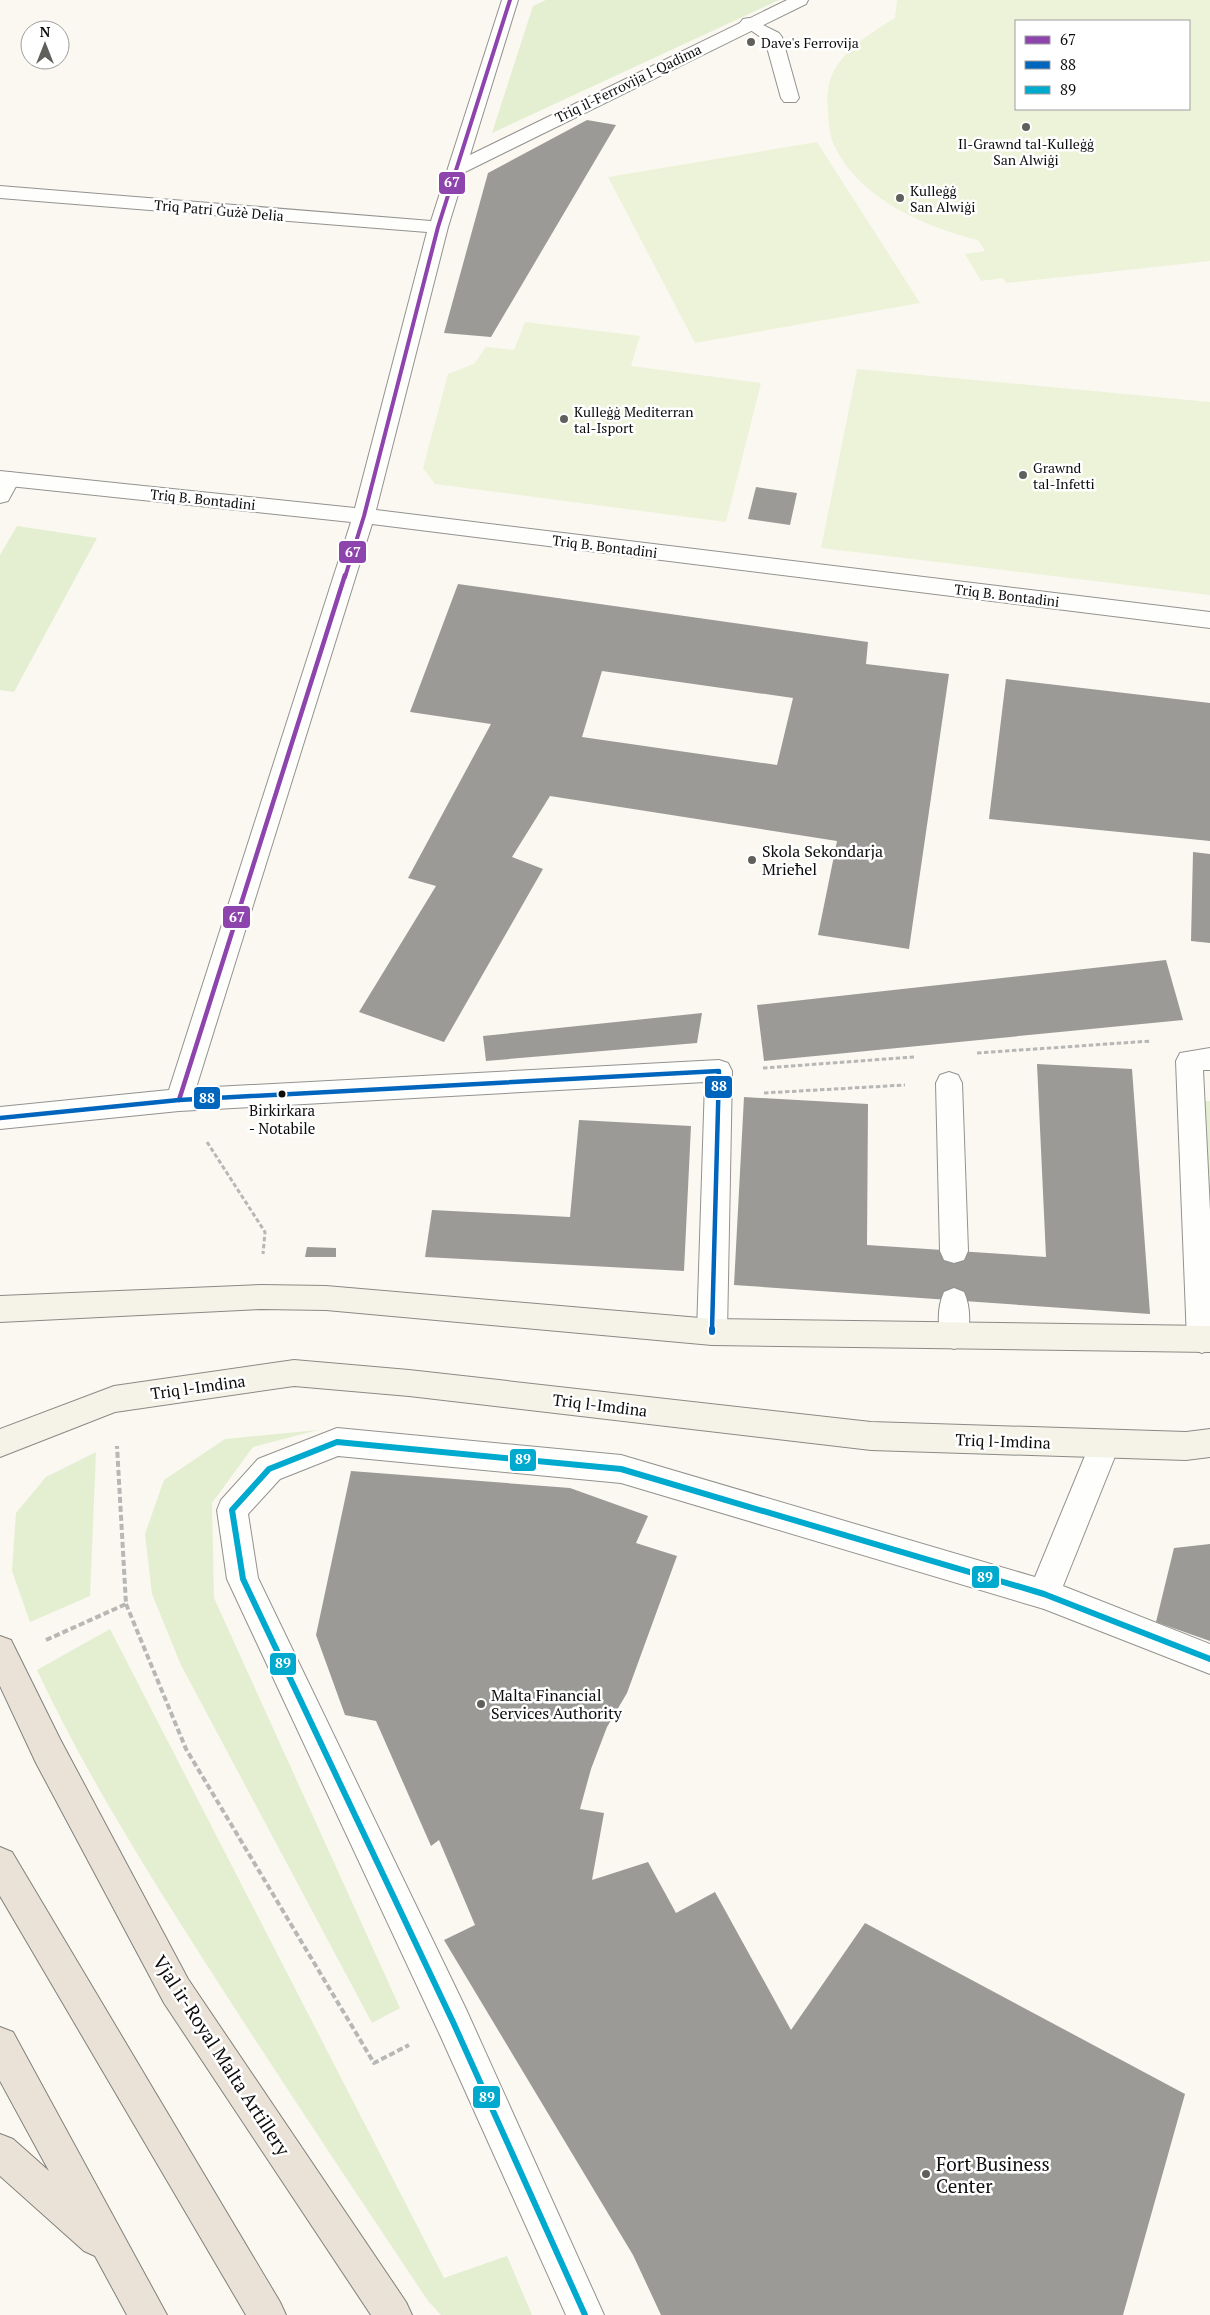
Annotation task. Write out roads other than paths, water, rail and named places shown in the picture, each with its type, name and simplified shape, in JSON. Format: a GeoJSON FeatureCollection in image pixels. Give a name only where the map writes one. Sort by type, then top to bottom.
{"type":"FeatureCollection","features":[{"type":"Feature","properties":{"kind":"highway","name":"Vjal ir-Royal Malta Artillery"},"geometry":{"type":"LineString","coordinates":[[2,1655],[48,1751],[176,1991],[393,2315]]}},
{"type":"Feature","properties":{"kind":"highway"},"geometry":{"type":"LineString","coordinates":[[0,1864],[267,2315]]}},
{"type":"Feature","properties":{"kind":"highway"},"geometry":{"type":"LineString","coordinates":[[0,2046],[148,2315]]}},
{"type":"Feature","properties":{"kind":"highway"},"geometry":{"type":"LineString","coordinates":[[0,2152],[112,2250]]}},
{"type":"Feature","properties":{"kind":"main road"},"geometry":{"type":"LineString","coordinates":[[0,1309],[261,1297],[326,1298],[712,1332],[1206,1339]]}},
{"type":"Feature","properties":{"kind":"main road","name":"Triq l-Imdina"},"geometry":{"type":"LineString","coordinates":[[0,1443],[114,1398],[294,1373],[409,1383],[871,1436],[1186,1446],[1210,1443]]}},
{"type":"Feature","properties":{"kind":"street"},"geometry":{"type":"LineString","coordinates":[[179,1100],[364,516],[438,227],[510,0]]}},
{"type":"Feature","properties":{"kind":"street","name":"Triq il-Ferrovija l-Qadima"},"geometry":{"type":"LineString","coordinates":[[458,168],[800,0]]}},
{"type":"Feature","properties":{"kind":"street"},"geometry":{"type":"LineString","coordinates":[[750,23],[774,37],[790,98]]}},
{"type":"Feature","properties":{"kind":"street","name":"Triq Patri Ġużè Delia"},"geometry":{"type":"LineString","coordinates":[[0,192],[438,227]]}},
{"type":"Feature","properties":{"kind":"street","name":"Triq B. Bontadini"},"geometry":{"type":"LineString","coordinates":[[3,484],[364,516],[1210,620]]}},
{"type":"Feature","properties":{"kind":"street"},"geometry":{"type":"LineString","coordinates":[[1206,1339],[1190,1061],[1210,1059]]}},
{"type":"Feature","properties":{"kind":"street"},"geometry":{"type":"LineString","coordinates":[[0,1118],[179,1100],[719,1083],[712,1332]]}},
{"type":"Feature","properties":{"kind":"street"},"geometry":{"type":"LineString","coordinates":[[949,1083],[954,1251]]}},
{"type":"Feature","properties":{"kind":"street"},"geometry":{"type":"LineString","coordinates":[[954,1301],[954,1336]]}},
{"type":"Feature","properties":{"kind":"street"},"geometry":{"type":"LineString","coordinates":[[585,2315],[453,2022],[243,1580],[232,1510],[268,1469],[337,1442],[621,1469],[1044,1594],[1210,1660]]}},
{"type":"Feature","properties":{"kind":"street"},"geometry":{"type":"LineString","coordinates":[[1044,1594],[1105,1444]]}},
{"type":"Feature","properties":{"kind":"place","name":"Dave's Ferrovija"},"geometry":{"type":"Point","coordinates":[751,42]}},
{"type":"Feature","properties":{"kind":"place","name":"Il-Grawnd tal-Kulleġġ San Alwiġi"},"geometry":{"type":"Point","coordinates":[1026,127]}},
{"type":"Feature","properties":{"kind":"place","name":"Kulleġġ San Alwiġi"},"geometry":{"type":"Point","coordinates":[900,198]}},
{"type":"Feature","properties":{"kind":"place","name":"Kulleġġ Mediterran tal-Isport"},"geometry":{"type":"Point","coordinates":[564,419]}},
{"type":"Feature","properties":{"kind":"place","name":"Grawnd tal-Infetti"},"geometry":{"type":"Point","coordinates":[1023,475]}},
{"type":"Feature","properties":{"kind":"place","name":"Skola Sekondarja Mrieħel"},"geometry":{"type":"Point","coordinates":[752,860]}},
{"type":"Feature","properties":{"kind":"place","name":"Birkirkara - Notabile"},"geometry":{"type":"Point","coordinates":[282,1094]}},
{"type":"Feature","properties":{"kind":"place","name":"Malta Financial Services Authority"},"geometry":{"type":"Point","coordinates":[481,1704]}},
{"type":"Feature","properties":{"kind":"place","name":"Fort Business Center"},"geometry":{"type":"Point","coordinates":[926,2174]}}]}
